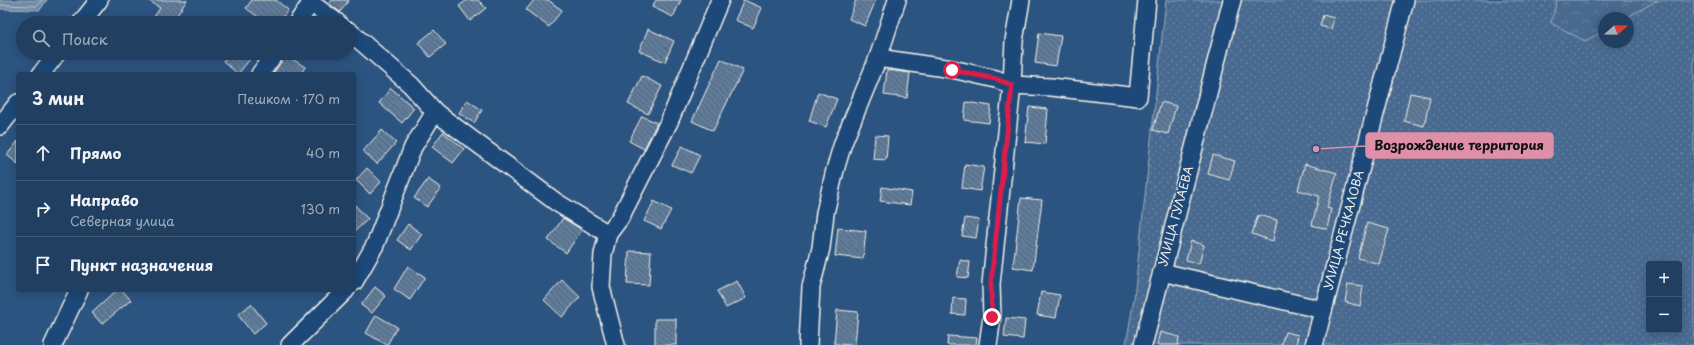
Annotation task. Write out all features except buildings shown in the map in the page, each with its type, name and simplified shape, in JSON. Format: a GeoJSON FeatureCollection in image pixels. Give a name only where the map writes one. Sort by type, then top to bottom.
{"type":"FeatureCollection","features":[{"type":"Feature","properties":{"kind":"street"},"geometry":{"type":"LineString","coordinates":[[85,16],[98,0]]}},
{"type":"Feature","properties":{"kind":"street"},"geometry":{"type":"LineString","coordinates":[[616,345],[601,287],[603,254],[608,234],[620,218],[669,122],[720,0]]}},
{"type":"Feature","properties":{"kind":"street"},"geometry":{"type":"LineString","coordinates":[[808,345],[811,287],[821,248],[825,213],[835,170],[843,143],[878,58],[897,0]]}},
{"type":"Feature","properties":{"kind":"street"},"geometry":{"type":"LineString","coordinates":[[988,345],[992,317],[991,284],[1012,85],[1014,41],[1021,0]]}},
{"type":"Feature","properties":{"kind":"street"},"geometry":{"type":"LineString","coordinates":[[878,58],[952,70],[996,79],[1012,85],[1051,87],[1138,97],[1147,0]]}},
{"type":"Feature","properties":{"kind":"street","name":"УЛИЦА ГУЛАЕВА"},"geometry":{"type":"LineString","coordinates":[[1232,0],[1162,272],[1323,310]]}},
{"type":"Feature","properties":{"kind":"street","name":"УЛИЦА РЕЧКАЛОВА"},"geometry":{"type":"LineString","coordinates":[[1314,345],[1405,0]]}},
{"type":"Feature","properties":{"kind":"street"},"geometry":{"type":"LineString","coordinates":[[302,16],[311,2],[329,16]]}},
{"type":"Feature","properties":{"kind":"street"},"geometry":{"type":"LineString","coordinates":[[356,37],[405,80],[435,112],[556,202],[608,234]]}},
{"type":"Feature","properties":{"kind":"street"},"geometry":{"type":"LineString","coordinates":[[43,72],[52,60]]}},
{"type":"Feature","properties":{"kind":"street"},"geometry":{"type":"LineString","coordinates":[[261,72],[270,60]]}},
{"type":"Feature","properties":{"kind":"street"},"geometry":{"type":"LineString","coordinates":[[0,126],[16,106]]}},
{"type":"Feature","properties":{"kind":"street"},"geometry":{"type":"LineString","coordinates":[[356,278],[377,240],[414,147],[435,112]]}},
{"type":"Feature","properties":{"kind":"street"},"geometry":{"type":"LineString","coordinates":[[1143,345],[1162,272]]}},
{"type":"Feature","properties":{"kind":"street"},"geometry":{"type":"LineString","coordinates":[[53,345],[78,292]]}},
{"type":"Feature","properties":{"kind":"street"},"geometry":{"type":"LineString","coordinates":[[290,345],[344,292]]}},
{"type":"Feature","properties":{"kind":"green space"},"geometry":{"type":"Polygon","coordinates":[[[1166,0],[1694,0],[1694,345],[1126,345],[1134,298],[1166,0]]]}},
{"type":"Feature","properties":{"kind":"green space"},"geometry":{"type":"Polygon","coordinates":[[[1557,0],[1658,0],[1634,14],[1634,12],[1598,12],[1598,34],[1585,41],[1551,23],[1557,0]]]}},
{"type":"Feature","properties":{"kind":"water"},"geometry":{"type":"Polygon","coordinates":[[[0,0],[47,0],[40,10],[0,9],[0,0]]]}},
{"type":"Feature","properties":{"kind":"place","name":"Возрождение территория"},"geometry":{"type":"Point","coordinates":[1316,149]}},
{"type":"Feature","properties":{"kind":"route"},"geometry":{"type":"LineString","coordinates":[[952,70],[996,79],[1012,85],[991,284],[992,317]]}}]}
